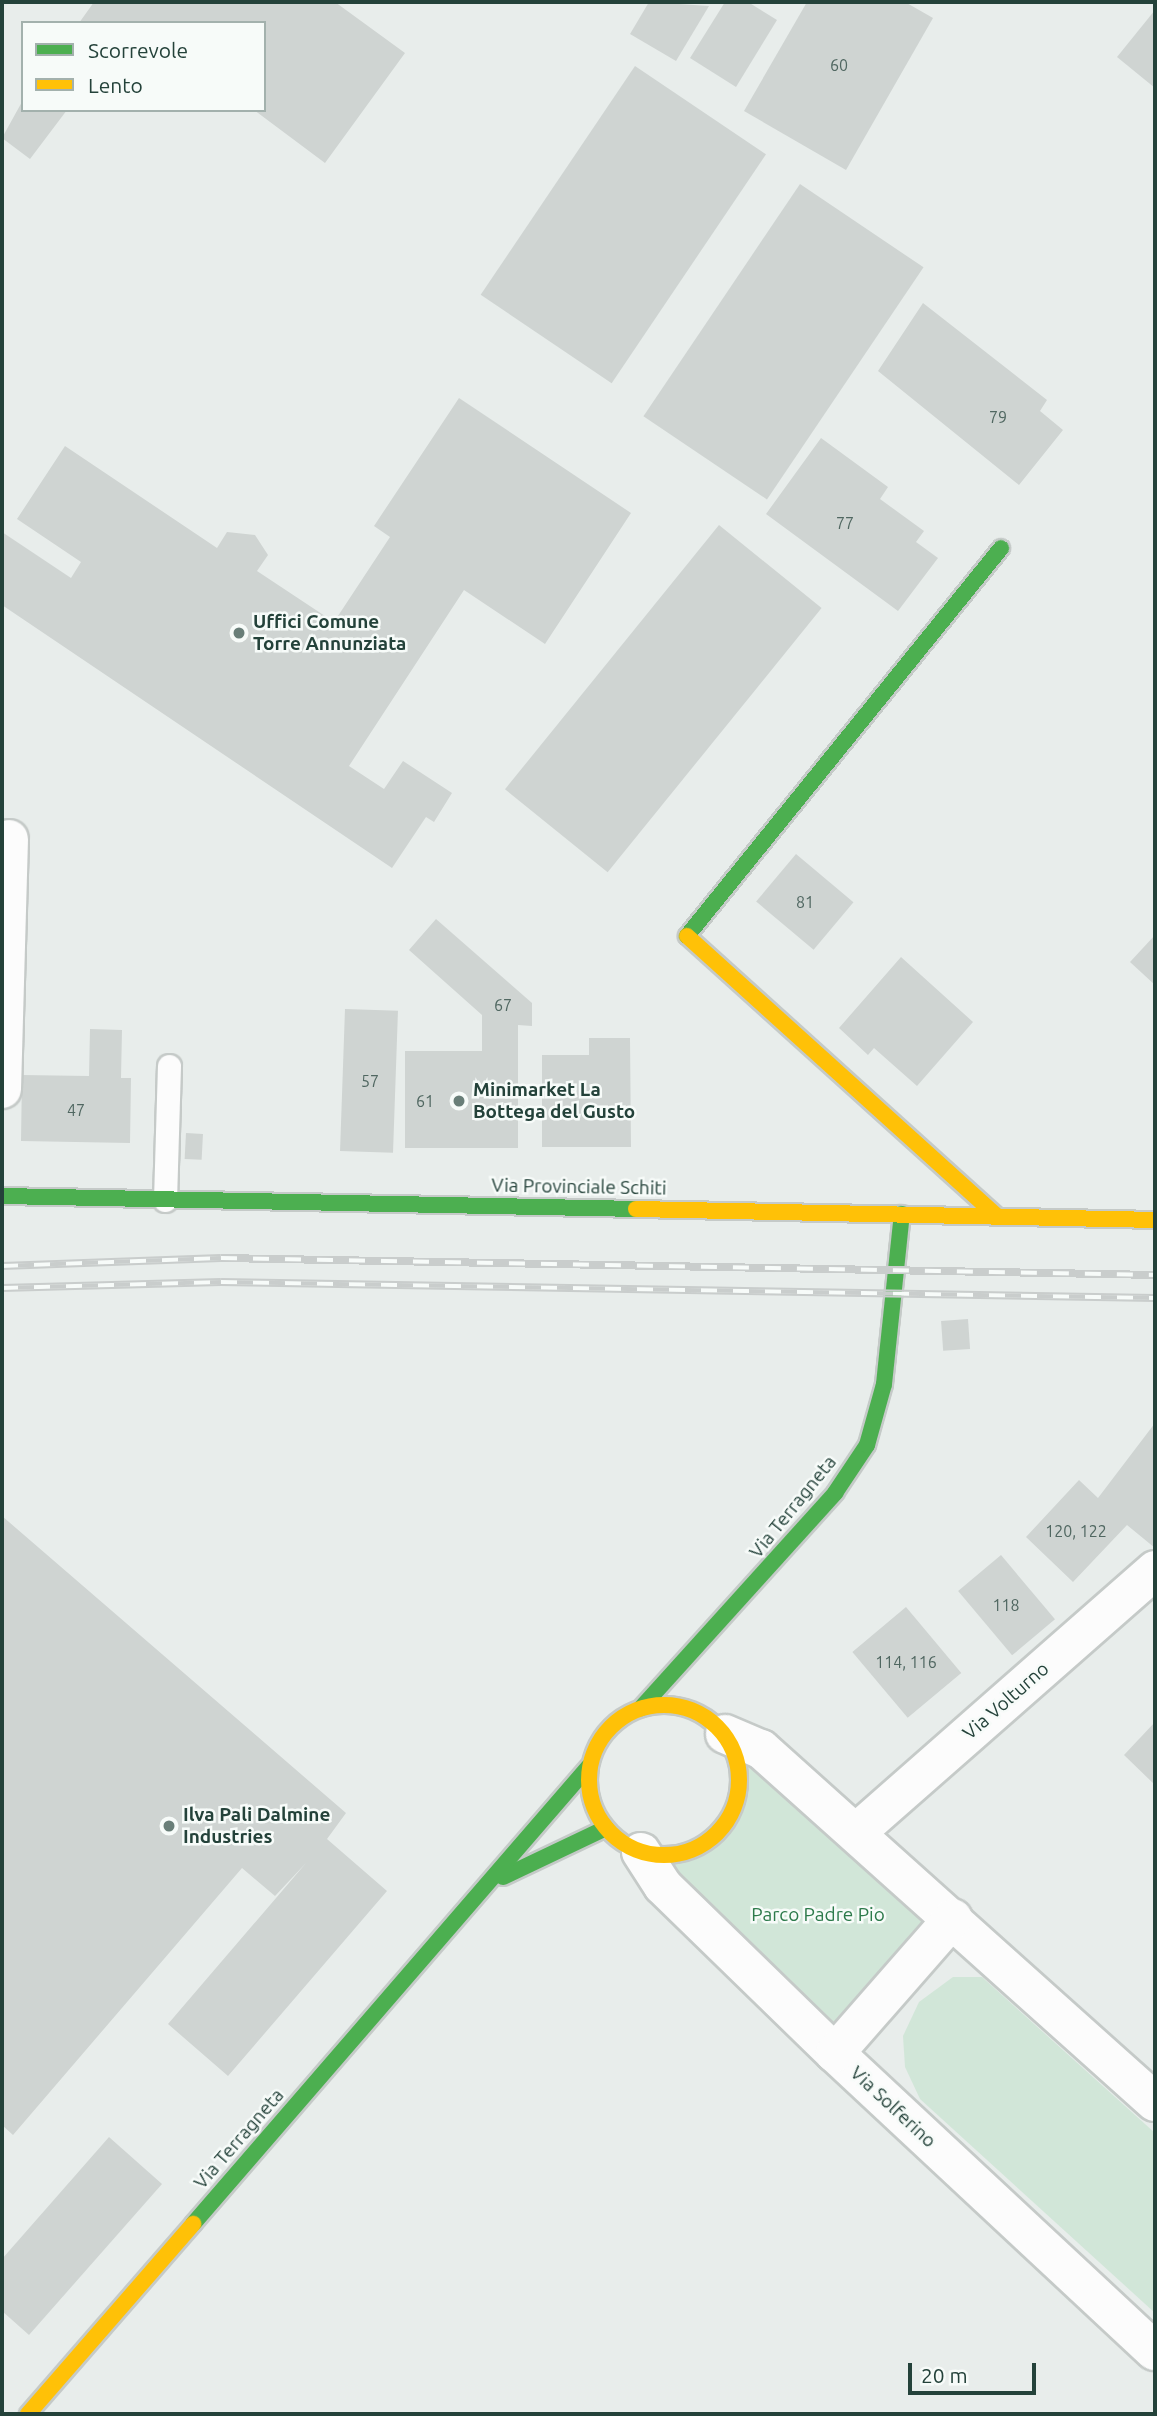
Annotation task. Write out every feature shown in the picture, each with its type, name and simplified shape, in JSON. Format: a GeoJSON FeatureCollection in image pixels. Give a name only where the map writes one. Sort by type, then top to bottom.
{"type":"FeatureCollection","features":[{"type":"Feature","properties":{"kind":"street"},"geometry":{"type":"LineString","coordinates":[[998,1216],[684,933],[1001,548]]}},
{"type":"Feature","properties":{"kind":"street"},"geometry":{"type":"LineString","coordinates":[[2,1089],[9,839]]}},
{"type":"Feature","properties":{"kind":"street","name":"Via Provinciale Schiti"},"geometry":{"type":"LineString","coordinates":[[2,1196],[1155,1220]]}},
{"type":"Feature","properties":{"kind":"street","name":"Via Terragneta"},"geometry":{"type":"LineString","coordinates":[[642,1708],[706,1643],[835,1493],[867,1445],[884,1384],[902,1214]]}},
{"type":"Feature","properties":{"kind":"street","name":"Via Volturno"},"geometry":{"type":"LineString","coordinates":[[857,1832],[1155,1570]]}},
{"type":"Feature","properties":{"kind":"street"},"geometry":{"type":"LineString","coordinates":[[702,1670],[706,1643]]}},
{"type":"Feature","properties":{"kind":"street"},"geometry":{"type":"LineString","coordinates":[[701,1693],[713,1724],[740,1779],[726,1824],[688,1852],[641,1852],[606,1828],[594,1810],[589,1766],[612,1724],[642,1708],[680,1705],[713,1724],[761,1749],[953,1918],[1155,2102]]}},
{"type":"Feature","properties":{"kind":"street","name":"Via Terragneta"},"geometry":{"type":"LineString","coordinates":[[28,2414],[589,1766]]}},
{"type":"Feature","properties":{"kind":"street"},"geometry":{"type":"LineString","coordinates":[[480,1890],[606,1828]]}},
{"type":"Feature","properties":{"kind":"street","name":"Via Solferino"},"geometry":{"type":"LineString","coordinates":[[641,1852],[663,1886],[835,2053],[1155,2351]]}},
{"type":"Feature","properties":{"kind":"street"},"geometry":{"type":"LineString","coordinates":[[835,2053],[953,1918]]}},
{"type":"Feature","properties":{"kind":"lane"},"geometry":{"type":"LineString","coordinates":[[165,1200],[169,1066]]}},
{"type":"Feature","properties":{"kind":"green space","name":"Parco Padre Pio"},"geometry":{"type":"Polygon","coordinates":[[[725,1734],[953,1918],[835,2053],[663,1886],[665,1856],[709,1841],[736,1802],[740,1779],[725,1734]]]}},
{"type":"Feature","properties":{"kind":"green space"},"geometry":{"type":"Polygon","coordinates":[[[953,1977],[982,1977],[1155,2133],[1155,2313],[920,2099],[905,2067],[903,2036],[919,2002],[953,1977]]]}},
{"type":"Feature","properties":{"kind":"building"},"geometry":{"type":"Polygon","coordinates":[[[94,2],[335,2],[405,53],[325,163],[257,112],[266,112],[266,21],[80,21],[94,2]]]}},
{"type":"Feature","properties":{"kind":"building"},"geometry":{"type":"Polygon","coordinates":[[[649,2],[709,6],[676,61],[630,34],[649,2]]]}},
{"type":"Feature","properties":{"kind":"building"},"geometry":{"type":"Polygon","coordinates":[[[725,2],[748,2],[777,20],[736,87],[690,58],[725,2]]]}},
{"type":"Feature","properties":{"kind":"building"},"geometry":{"type":"Polygon","coordinates":[[[807,2],[905,2],[933,18],[846,170],[744,111],[807,2]]]}},
{"type":"Feature","properties":{"kind":"building"},"geometry":{"type":"Polygon","coordinates":[[[1155,10],[1155,88],[1117,57],[1155,10]]]}},
{"type":"Feature","properties":{"kind":"building"},"geometry":{"type":"Polygon","coordinates":[[[635,66],[766,154],[612,383],[481,295],[635,66]]]}},
{"type":"Feature","properties":{"kind":"building"},"geometry":{"type":"Polygon","coordinates":[[[21,104],[21,112],[65,112],[30,159],[2,138],[21,104]]]}},
{"type":"Feature","properties":{"kind":"building"},"geometry":{"type":"Polygon","coordinates":[[[800,184],[924,267],[767,499],[643,416],[800,184]]]}},
{"type":"Feature","properties":{"kind":"building"},"geometry":{"type":"Polygon","coordinates":[[[923,303],[1047,400],[1040,411],[1063,430],[1019,485],[878,371],[923,303]]]}},
{"type":"Feature","properties":{"kind":"building","name":"Uffici Comune Torre Annunziata"},"geometry":{"type":"Polygon","coordinates":[[[459,398],[631,513],[545,644],[464,590],[349,766],[384,789],[403,761],[452,793],[434,822],[426,817],[392,868],[2,605],[2,532],[71,578],[81,562],[17,519],[65,446],[217,548],[227,532],[255,535],[268,555],[257,571],[334,622],[390,537],[374,526],[459,398]]]}},
{"type":"Feature","properties":{"kind":"building"},"geometry":{"type":"Polygon","coordinates":[[[821,438],[888,487],[880,499],[924,531],[916,542],[938,558],[898,611],[766,514],[821,438]]]}},
{"type":"Feature","properties":{"kind":"building"},"geometry":{"type":"Polygon","coordinates":[[[719,525],[822,608],[608,872],[505,789],[719,525]]]}},
{"type":"Feature","properties":{"kind":"building"},"geometry":{"type":"Polygon","coordinates":[[[796,854],[853,902],[814,950],[756,901],[796,854]]]}},
{"type":"Feature","properties":{"kind":"building"},"geometry":{"type":"Polygon","coordinates":[[[436,919],[532,1003],[532,1026],[518,1025],[518,1148],[405,1148],[405,1051],[482,1051],[482,1015],[409,950],[436,919]]]}},
{"type":"Feature","properties":{"kind":"building"},"geometry":{"type":"Polygon","coordinates":[[[1155,935],[1155,985],[1130,962],[1155,935]]]}},
{"type":"Feature","properties":{"kind":"building"},"geometry":{"type":"Polygon","coordinates":[[[901,957],[973,1022],[917,1086],[874,1048],[868,1055],[839,1028],[901,957]]]}},
{"type":"Feature","properties":{"kind":"building"},"geometry":{"type":"Polygon","coordinates":[[[345,1009],[398,1011],[393,1153],[340,1151],[345,1009]]]}},
{"type":"Feature","properties":{"kind":"building"},"geometry":{"type":"Polygon","coordinates":[[[90,1029],[122,1030],[121,1078],[131,1078],[130,1143],[21,1141],[22,1075],[89,1076],[90,1029]]]}},
{"type":"Feature","properties":{"kind":"building"},"geometry":{"type":"Polygon","coordinates":[[[589,1038],[630,1038],[631,1147],[542,1147],[542,1055],[589,1055],[589,1038]]]}},
{"type":"Feature","properties":{"kind":"building"},"geometry":{"type":"Polygon","coordinates":[[[186,1133],[203,1134],[202,1160],[185,1159],[186,1133]]]}},
{"type":"Feature","properties":{"kind":"building"},"geometry":{"type":"Polygon","coordinates":[[[968,1319],[970,1349],[943,1351],[941,1321],[968,1319]]]}},
{"type":"Feature","properties":{"kind":"building"},"geometry":{"type":"Polygon","coordinates":[[[1155,1423],[1155,1548],[1127,1525],[1073,1582],[1026,1537],[1079,1480],[1098,1498],[1155,1423]]]}},
{"type":"Feature","properties":{"kind":"building","name":"Ilva Pali Dalmine Industries"},"geometry":{"type":"Polygon","coordinates":[[[2,1516],[346,1813],[327,1839],[387,1891],[228,2076],[168,2024],[306,1863],[275,1896],[242,1868],[13,2135],[2,2125],[2,1516]]]}},
{"type":"Feature","properties":{"kind":"building"},"geometry":{"type":"Polygon","coordinates":[[[1001,1555],[1055,1619],[1012,1655],[958,1591],[1001,1555]]]}},
{"type":"Feature","properties":{"kind":"building"},"geometry":{"type":"Polygon","coordinates":[[[906,1607],[961,1673],[908,1718],[852,1652],[906,1607]]]}},
{"type":"Feature","properties":{"kind":"building"},"geometry":{"type":"Polygon","coordinates":[[[1155,1722],[1155,1785],[1124,1755],[1155,1722]]]}},
{"type":"Feature","properties":{"kind":"building"},"geometry":{"type":"Polygon","coordinates":[[[109,2137],[162,2184],[29,2335],[2,2311],[2,2259],[109,2137]]]}},
{"type":"Feature","properties":{"kind":"railway"},"geometry":{"type":"LineString","coordinates":[[2,1266],[221,1258],[1155,1275]]}},
{"type":"Feature","properties":{"kind":"railway"},"geometry":{"type":"LineString","coordinates":[[2,1288],[221,1282],[1155,1298]]}},
{"type":"Feature","properties":{"kind":"traffic: fast"},"geometry":{"type":"LineString","coordinates":[[687,936],[1001,548]]}},
{"type":"Feature","properties":{"kind":"traffic: fast"},"geometry":{"type":"LineString","coordinates":[[2,1196],[636,1209]]}},
{"type":"Feature","properties":{"kind":"traffic: fast"},"geometry":{"type":"LineString","coordinates":[[641,1708],[835,1493],[867,1445],[884,1384],[902,1214]]}},
{"type":"Feature","properties":{"kind":"traffic: fast"},"geometry":{"type":"LineString","coordinates":[[193,2224],[589,1766]]}},
{"type":"Feature","properties":{"kind":"traffic: fast"},"geometry":{"type":"LineString","coordinates":[[503,1877],[606,1828]]}},
{"type":"Feature","properties":{"kind":"traffic: slow"},"geometry":{"type":"LineString","coordinates":[[687,936],[997,1216]]}},
{"type":"Feature","properties":{"kind":"traffic: slow"},"geometry":{"type":"LineString","coordinates":[[636,1209],[1155,1220]]}},
{"type":"Feature","properties":{"kind":"traffic: slow"},"geometry":{"type":"LineString","coordinates":[[664,1705],[693,1710],[717,1727],[734,1751],[739,1780],[734,1809],[717,1833],[693,1850],[664,1855],[635,1850],[611,1833],[594,1809],[589,1780],[594,1751],[611,1727],[635,1710],[664,1705]]}},
{"type":"Feature","properties":{"kind":"traffic: slow"},"geometry":{"type":"LineString","coordinates":[[28,2414],[193,2224]]}},
{"type":"Feature","properties":{"kind":"place","name":"Uffici Comune Torre Annunziata"},"geometry":{"type":"Point","coordinates":[239,633]}},
{"type":"Feature","properties":{"kind":"place","name":"Minimarket La Bottega del Gusto"},"geometry":{"type":"Point","coordinates":[459,1101]}},
{"type":"Feature","properties":{"kind":"place","name":"Ilva Pali Dalmine Industries"},"geometry":{"type":"Point","coordinates":[169,1826]}}]}
